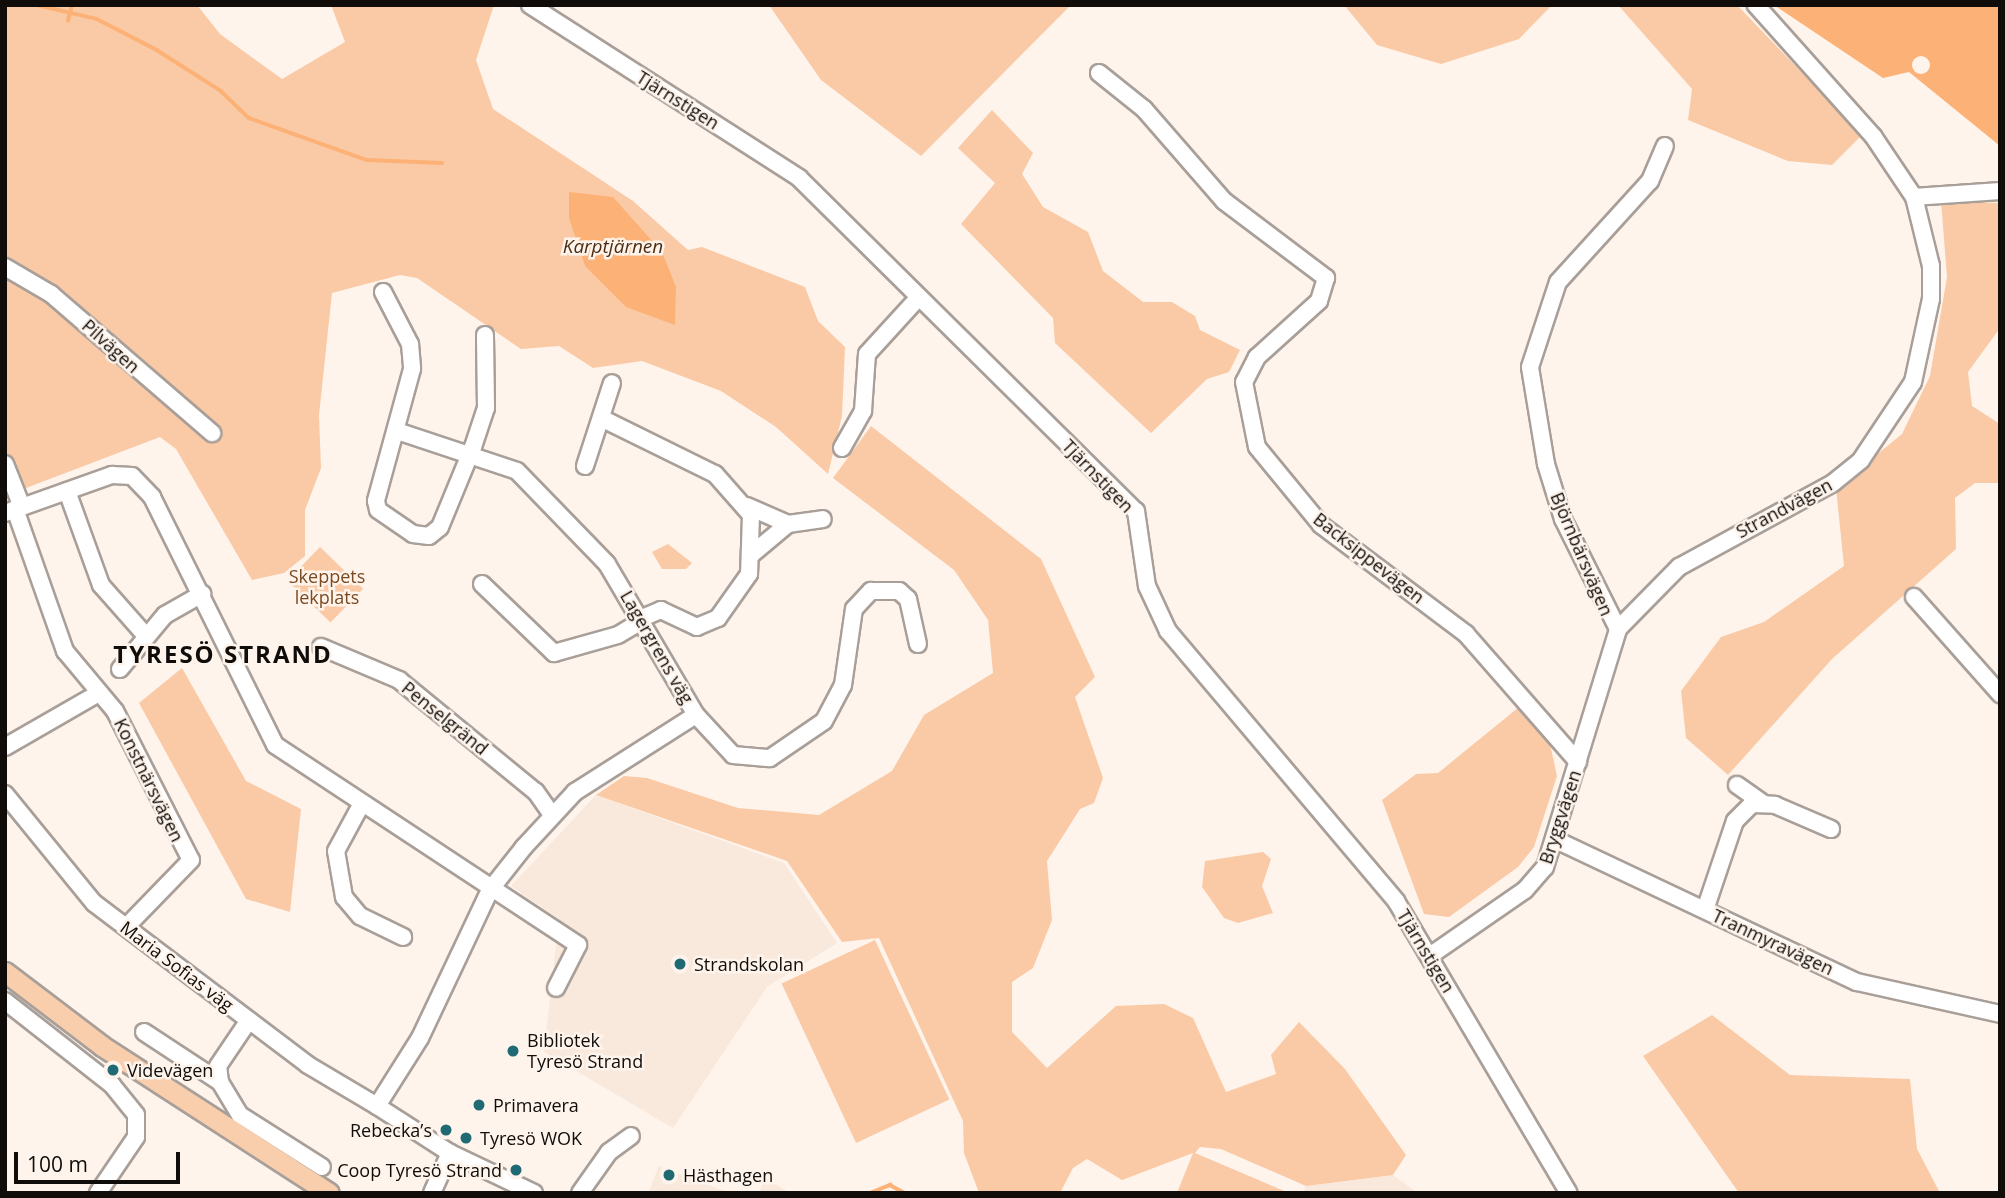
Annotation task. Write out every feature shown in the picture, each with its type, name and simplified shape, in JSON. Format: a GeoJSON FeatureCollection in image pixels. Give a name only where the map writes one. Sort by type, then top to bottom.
{"type":"FeatureCollection","features":[{"type":"Feature","properties":{"kind":"main road"},"geometry":{"type":"LineString","coordinates":[[5,972],[102,1046],[329,1193]]}},
{"type":"Feature","properties":{"kind":"street","name":"Tjärnstigen"},"geometry":{"type":"LineString","coordinates":[[530,5],[799,178],[1136,512],[1147,586],[1168,631],[1396,901],[1431,955],[1569,1193]]}},
{"type":"Feature","properties":{"kind":"street","name":"Strandvägen"},"geometry":{"type":"LineString","coordinates":[[1618,629],[1679,566],[1833,483],[1880,440],[1913,382],[1931,299],[1931,266],[1914,197],[1873,135],[1756,5]]}},
{"type":"Feature","properties":{"kind":"street","name":"Backsippevägen"},"geometry":{"type":"LineString","coordinates":[[1099,73],[1144,110],[1211,189],[1327,280],[1319,302],[1257,357],[1244,382],[1257,447],[1321,526],[1466,634],[1578,762]]}},
{"type":"Feature","properties":{"kind":"street","name":"Björnbärsvägen"},"geometry":{"type":"LineString","coordinates":[[1618,629],[1563,519],[1546,464],[1530,367],[1558,282],[1650,181],[1665,146]]}},
{"type":"Feature","properties":{"kind":"street"},"geometry":{"type":"LineString","coordinates":[[1914,197],[2000,191]]}},
{"type":"Feature","properties":{"kind":"street","name":"Pilvägen"},"geometry":{"type":"LineString","coordinates":[[5,267],[51,293],[212,433]]}},
{"type":"Feature","properties":{"kind":"street"},"geometry":{"type":"LineString","coordinates":[[383,292],[410,344],[409,391],[376,501],[378,510],[413,534],[429,536],[440,527],[486,408],[485,335]]}},
{"type":"Feature","properties":{"kind":"street"},"geometry":{"type":"LineString","coordinates":[[842,448],[863,411],[867,354],[919,298]]}},
{"type":"Feature","properties":{"kind":"street"},"geometry":{"type":"LineString","coordinates":[[585,466],[612,383]]}},
{"type":"Feature","properties":{"kind":"street"},"geometry":{"type":"LineString","coordinates":[[601,418],[682,454],[747,506],[788,524]]}},
{"type":"Feature","properties":{"kind":"street"},"geometry":{"type":"LineString","coordinates":[[397,431],[466,454]]}},
{"type":"Feature","properties":{"kind":"street","name":"Lagergrens väg"},"geometry":{"type":"LineString","coordinates":[[377,1106],[420,1038],[490,890],[552,814],[613,764],[696,715],[642,619],[600,556],[517,471],[466,454]]}},
{"type":"Feature","properties":{"kind":"street","name":"Konstnärsvägen"},"geometry":{"type":"LineString","coordinates":[[5,464],[14,509],[65,651],[99,693],[191,860],[126,926]]}},
{"type":"Feature","properties":{"kind":"street"},"geometry":{"type":"LineString","coordinates":[[14,509],[112,475],[131,476],[152,497],[275,745],[490,890],[578,945],[556,988]]}},
{"type":"Feature","properties":{"kind":"street"},"geometry":{"type":"LineString","coordinates":[[67,491],[101,585],[147,636]]}},
{"type":"Feature","properties":{"kind":"street"},"geometry":{"type":"LineString","coordinates":[[482,584],[554,653],[618,635],[661,610],[690,625],[706,625],[749,575],[752,554],[747,506]]}},
{"type":"Feature","properties":{"kind":"street"},"geometry":{"type":"LineString","coordinates":[[752,554],[788,524],[823,519]]}},
{"type":"Feature","properties":{"kind":"street"},"geometry":{"type":"LineString","coordinates":[[696,715],[713,741],[744,758],[770,758],[806,739],[836,702],[853,609],[871,591],[899,591],[908,599],[918,644]]}},
{"type":"Feature","properties":{"kind":"street"},"geometry":{"type":"LineString","coordinates":[[120,669],[165,615],[202,594]]}},
{"type":"Feature","properties":{"kind":"street"},"geometry":{"type":"LineString","coordinates":[[1914,597],[2000,694]]}},
{"type":"Feature","properties":{"kind":"street","name":"Bryggvägen"},"geometry":{"type":"LineString","coordinates":[[1431,955],[1525,891],[1556,840],[1618,629]]}},
{"type":"Feature","properties":{"kind":"street","name":"Penselgränd"},"geometry":{"type":"LineString","coordinates":[[321,647],[399,680],[536,792],[552,814]]}},
{"type":"Feature","properties":{"kind":"street"},"geometry":{"type":"LineString","coordinates":[[5,747],[99,693]]}},
{"type":"Feature","properties":{"kind":"street"},"geometry":{"type":"LineString","coordinates":[[1738,785],[1763,803],[1831,829]]}},
{"type":"Feature","properties":{"kind":"street","name":"Maria Sofias väg"},"geometry":{"type":"LineString","coordinates":[[5,794],[76,885],[248,1020],[377,1106]]}},
{"type":"Feature","properties":{"kind":"street"},"geometry":{"type":"LineString","coordinates":[[1705,910],[1735,821],[1752,804],[1763,803]]}},
{"type":"Feature","properties":{"kind":"street"},"geometry":{"type":"LineString","coordinates":[[362,805],[336,851],[344,897],[360,916],[403,937]]}},
{"type":"Feature","properties":{"kind":"street","name":"Tranmyravägen"},"geometry":{"type":"LineString","coordinates":[[1556,840],[1857,982],[2000,1014]]}},
{"type":"Feature","properties":{"kind":"street"},"geometry":{"type":"LineString","coordinates":[[5,1001],[112,1085],[136,1115],[136,1137],[98,1193]]}},
{"type":"Feature","properties":{"kind":"street"},"geometry":{"type":"LineString","coordinates":[[248,1020],[218,1066],[228,1105],[322,1167]]}},
{"type":"Feature","properties":{"kind":"street"},"geometry":{"type":"LineString","coordinates":[[144,1032],[220,1082]]}},
{"type":"Feature","properties":{"kind":"street"},"geometry":{"type":"LineString","coordinates":[[377,1106],[450,1153],[534,1193]]}},
{"type":"Feature","properties":{"kind":"street"},"geometry":{"type":"LineString","coordinates":[[580,1193],[609,1152],[631,1136]]}},
{"type":"Feature","properties":{"kind":"street"},"geometry":{"type":"LineString","coordinates":[[432,1193],[450,1153]]}},
{"type":"Feature","properties":{"kind":"shaded area","name":"Strandskolan"},"geometry":{"type":"Polygon","coordinates":[[[596,795],[784,863],[837,943],[767,987],[673,1128],[544,1052],[559,919],[511,886],[596,795]]]}},
{"type":"Feature","properties":{"kind":"shaded area","name":"Hästhagen"},"geometry":{"type":"Polygon","coordinates":[[[659,1166],[708,1185],[731,1193],[648,1193],[659,1166]]]}},
{"type":"Feature","properties":{"kind":"shaded area"},"geometry":{"type":"Polygon","coordinates":[[[1393,1175],[1418,1193],[1303,1193],[1306,1186],[1393,1175]]]}},
{"type":"Feature","properties":{"kind":"shaded area","name":"Hästhagen"},"geometry":{"type":"Polygon","coordinates":[[[765,1178],[790,1193],[759,1193],[765,1178]]]}},
{"type":"Feature","properties":{"kind":"green space"},"geometry":{"type":"Polygon","coordinates":[[[5,5],[197,5],[220,34],[282,79],[345,42],[331,5],[494,5],[476,60],[493,109],[633,201],[688,250],[702,247],[805,287],[818,321],[845,347],[842,416],[828,474],[776,427],[721,391],[642,361],[593,368],[559,346],[521,349],[417,278],[400,275],[332,293],[319,415],[321,468],[305,510],[305,556],[284,573],[252,580],[176,449],[160,437],[5,496],[5,5]]]}},
{"type":"Feature","properties":{"kind":"green space"},"geometry":{"type":"Polygon","coordinates":[[[769,5],[1071,5],[921,156],[821,80],[769,5]]]}},
{"type":"Feature","properties":{"kind":"green space"},"geometry":{"type":"Polygon","coordinates":[[[1344,5],[1552,5],[1519,39],[1441,64],[1377,45],[1344,5]]]}},
{"type":"Feature","properties":{"kind":"green space"},"geometry":{"type":"Polygon","coordinates":[[[1618,5],[1737,5],[1862,135],[1832,165],[1788,161],[1688,120],[1692,89],[1618,5]]]}},
{"type":"Feature","properties":{"kind":"green space"},"geometry":{"type":"Polygon","coordinates":[[[992,110],[1033,153],[1022,174],[1043,207],[1088,232],[1103,271],[1143,302],[1172,302],[1195,316],[1200,330],[1240,350],[1229,372],[1207,379],[1151,433],[1055,343],[1053,318],[961,224],[995,183],[958,148],[992,110]]]}},
{"type":"Feature","properties":{"kind":"green space"},"geometry":{"type":"Polygon","coordinates":[[[1941,201],[2000,203],[2000,328],[1968,372],[1972,406],[2000,424],[2000,483],[1975,483],[1955,498],[1956,549],[1832,659],[1728,775],[1686,738],[1681,691],[1721,637],[1764,622],[1844,566],[1836,488],[1902,434],[1930,376],[1947,277],[1941,201]]]}},
{"type":"Feature","properties":{"kind":"green space"},"geometry":{"type":"Polygon","coordinates":[[[871,426],[1041,559],[1095,677],[1075,697],[1103,778],[1094,803],[1080,809],[1047,861],[1052,920],[1033,968],[1012,982],[1012,1032],[1047,1068],[1116,1006],[1164,1004],[1193,1018],[1226,1092],[1276,1074],[1271,1055],[1299,1022],[1345,1069],[1406,1155],[1393,1175],[1306,1186],[1221,1149],[1200,1147],[1195,1153],[1289,1193],[1177,1193],[1193,1153],[1122,1180],[1087,1159],[1073,1168],[1060,1193],[979,1193],[964,1153],[963,1121],[879,938],[842,942],[787,861],[596,795],[624,776],[647,778],[738,808],[819,815],[892,771],[924,715],[993,673],[988,620],[954,570],[833,478],[871,426]]]}},
{"type":"Feature","properties":{"kind":"green space"},"geometry":{"type":"Polygon","coordinates":[[[668,544],[692,563],[686,569],[662,569],[652,552],[668,544]]]}},
{"type":"Feature","properties":{"kind":"green space","name":"Skeppets lekplats"},"geometry":{"type":"Polygon","coordinates":[[[320,547],[363,589],[331,622],[287,581],[320,547]]]}},
{"type":"Feature","properties":{"kind":"green space"},"geometry":{"type":"Polygon","coordinates":[[[182,668],[246,781],[301,809],[290,912],[246,899],[139,703],[182,668]]]}},
{"type":"Feature","properties":{"kind":"green space"},"geometry":{"type":"Polygon","coordinates":[[[1519,707],[1548,735],[1557,776],[1534,847],[1518,867],[1449,917],[1424,914],[1382,800],[1416,774],[1438,773],[1519,707]]]}},
{"type":"Feature","properties":{"kind":"green space"},"geometry":{"type":"Polygon","coordinates":[[[1263,852],[1271,859],[1262,886],[1273,913],[1238,923],[1224,918],[1202,887],[1205,861],[1263,852]]]}},
{"type":"Feature","properties":{"kind":"green space"},"geometry":{"type":"Polygon","coordinates":[[[875,940],[949,1100],[856,1143],[782,984],[875,940]]]}},
{"type":"Feature","properties":{"kind":"green space"},"geometry":{"type":"Polygon","coordinates":[[[1712,1015],[1790,1075],[1910,1079],[1917,1149],[1940,1193],[1739,1193],[1643,1056],[1712,1015]]]}},
{"type":"Feature","properties":{"kind":"water"},"geometry":{"type":"Polygon","coordinates":[[[1774,5],[2000,5],[2000,146],[1909,72],[1883,78],[1774,5]]]}},
{"type":"Feature","properties":{"kind":"water","name":"Karptjärnen"},"geometry":{"type":"Polygon","coordinates":[[[569,192],[613,197],[662,252],[676,287],[675,325],[626,307],[585,266],[569,218],[569,192]]]}},
{"type":"Feature","properties":{"kind":"pier"},"geometry":{"type":"Polygon","coordinates":[[[1917,56],[1925,56],[1930,65],[1928,72],[1917,74],[1912,69],[1912,61],[1917,56]]]}},
{"type":"Feature","properties":{"kind":"waterway"},"geometry":{"type":"LineString","coordinates":[[37,5],[97,19],[157,50],[221,91],[249,118],[367,160],[442,163]]}},
{"type":"Feature","properties":{"kind":"waterway"},"geometry":{"type":"LineString","coordinates":[[68,21],[72,5]]}},
{"type":"Feature","properties":{"kind":"waterway"},"geometry":{"type":"LineString","coordinates":[[870,1193],[890,1185],[905,1193]]}},
{"type":"Feature","properties":{"kind":"place","name":"Strandskolan"},"geometry":{"type":"Point","coordinates":[680,964]}},
{"type":"Feature","properties":{"kind":"place","name":"Bibliotek Tyresö Strand"},"geometry":{"type":"Point","coordinates":[513,1051]}},
{"type":"Feature","properties":{"kind":"place","name":"Videvägen"},"geometry":{"type":"Point","coordinates":[113,1070]}},
{"type":"Feature","properties":{"kind":"place","name":"Primavera"},"geometry":{"type":"Point","coordinates":[479,1105]}},
{"type":"Feature","properties":{"kind":"place","name":"Rebecka’s"},"geometry":{"type":"Point","coordinates":[446,1130]}},
{"type":"Feature","properties":{"kind":"place","name":"Tyresö WOK"},"geometry":{"type":"Point","coordinates":[466,1138]}},
{"type":"Feature","properties":{"kind":"place","name":"Coop Tyresö Strand"},"geometry":{"type":"Point","coordinates":[516,1170]}},
{"type":"Feature","properties":{"kind":"place","name":"Hästhagen"},"geometry":{"type":"Point","coordinates":[669,1175]}},
{"type":"Feature","properties":{"kind":"district","name":"TYRESÖ STRAND"},"geometry":{"type":"Point","coordinates":[223,654]}}]}
